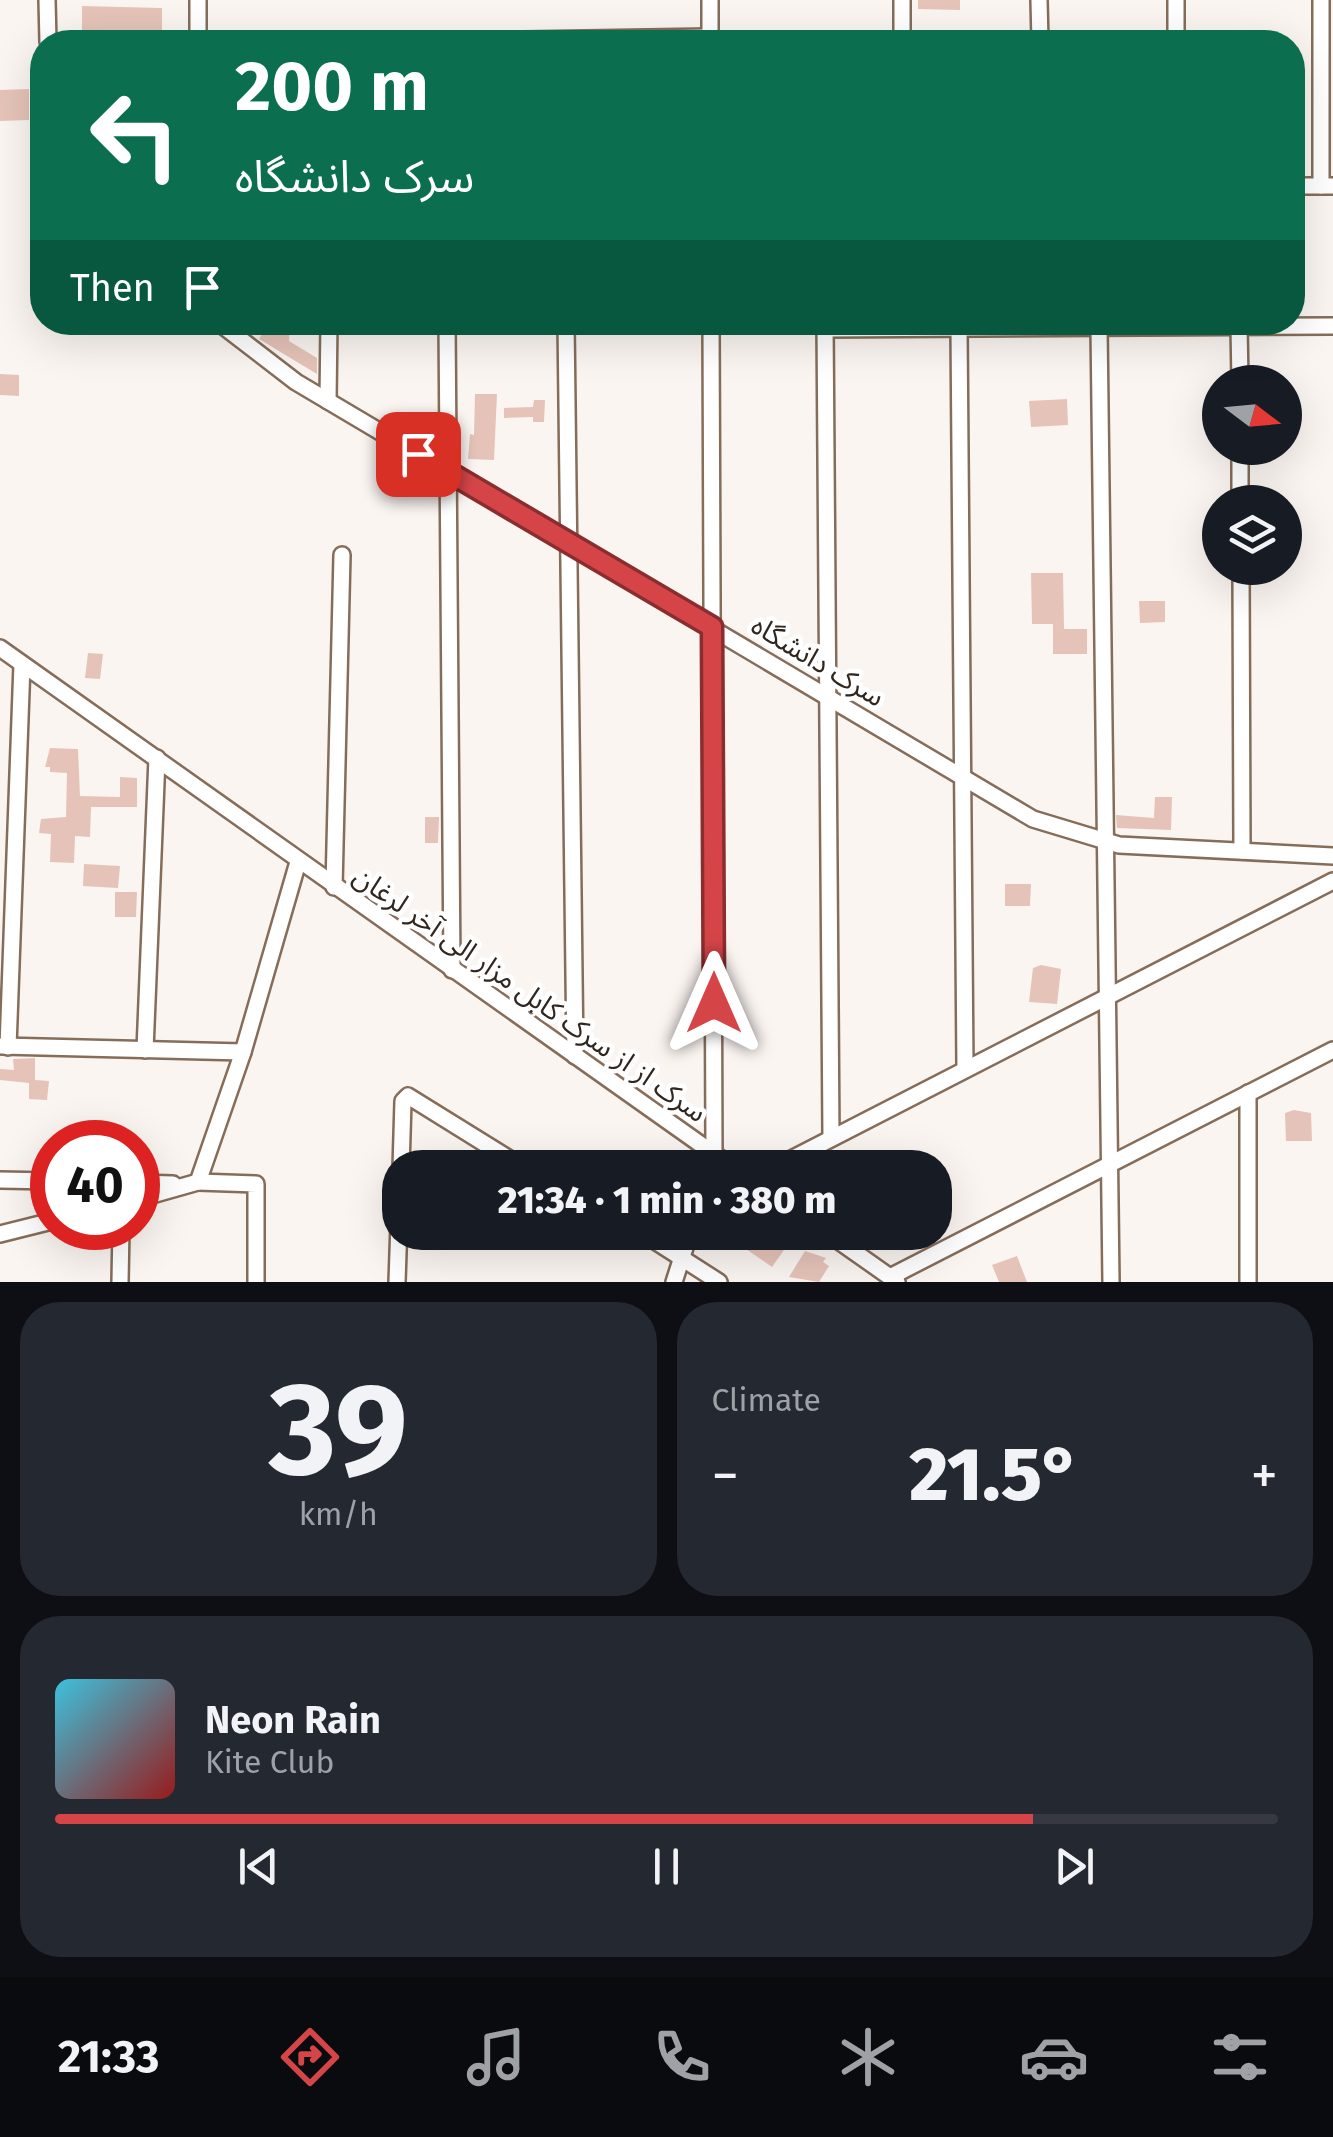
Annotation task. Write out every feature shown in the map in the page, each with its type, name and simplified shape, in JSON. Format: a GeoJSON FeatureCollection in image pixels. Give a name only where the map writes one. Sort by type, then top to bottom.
{"type":"FeatureCollection","features":[{"type":"Feature","properties":{"kind":"street"},"geometry":{"type":"LineString","coordinates":[[47,0],[48,30]]}},
{"type":"Feature","properties":{"kind":"street"},"geometry":{"type":"LineString","coordinates":[[198,0],[198,30]]}},
{"type":"Feature","properties":{"kind":"street"},"geometry":{"type":"LineString","coordinates":[[710,0],[710,30]]}},
{"type":"Feature","properties":{"kind":"street"},"geometry":{"type":"LineString","coordinates":[[902,0],[902,30]]}},
{"type":"Feature","properties":{"kind":"street"},"geometry":{"type":"LineString","coordinates":[[1040,0],[1040,30]]}},
{"type":"Feature","properties":{"kind":"street"},"geometry":{"type":"LineString","coordinates":[[1176,0],[1176,30]]}},
{"type":"Feature","properties":{"kind":"street"},"geometry":{"type":"LineString","coordinates":[[1320,0],[1327,186]]}},
{"type":"Feature","properties":{"kind":"street"},"geometry":{"type":"LineString","coordinates":[[1305,326],[1333,326]]}},
{"type":"Feature","properties":{"kind":"street","name":"سرک دانشگاه"},"geometry":{"type":"LineString","coordinates":[[236,335],[328,400],[1033,819],[1106,841],[1333,856]]}},
{"type":"Feature","properties":{"kind":"street"},"geometry":{"type":"LineString","coordinates":[[328,400],[329,335]]}},
{"type":"Feature","properties":{"kind":"street"},"geometry":{"type":"LineString","coordinates":[[447,335],[452,970]]}},
{"type":"Feature","properties":{"kind":"street"},"geometry":{"type":"LineString","coordinates":[[566,335],[575,1056]]}},
{"type":"Feature","properties":{"kind":"street"},"geometry":{"type":"LineString","coordinates":[[711,335],[712,1150]]}},
{"type":"Feature","properties":{"kind":"street"},"geometry":{"type":"LineString","coordinates":[[825,335],[831,1137]]}},
{"type":"Feature","properties":{"kind":"street"},"geometry":{"type":"LineString","coordinates":[[960,335],[965,1070]]}},
{"type":"Feature","properties":{"kind":"street"},"geometry":{"type":"LineString","coordinates":[[1099,335],[1111,1282]]}},
{"type":"Feature","properties":{"kind":"street"},"geometry":{"type":"LineString","coordinates":[[1240,335],[1240,365]]}},
{"type":"Feature","properties":{"kind":"street"},"geometry":{"type":"LineString","coordinates":[[334,888],[342,555]]}},
{"type":"Feature","properties":{"kind":"street"},"geometry":{"type":"LineString","coordinates":[[1241,585],[1242,852]]}},
{"type":"Feature","properties":{"kind":"street","name":"سرک از از سرک کابل مزار الی آخر لرغان"},"geometry":{"type":"LineString","coordinates":[[0,648],[575,1056],[698,1150]]}},
{"type":"Feature","properties":{"kind":"street"},"geometry":{"type":"LineString","coordinates":[[22,664],[4,1046],[243,1052]]}},
{"type":"Feature","properties":{"kind":"street"},"geometry":{"type":"LineString","coordinates":[[146,1050],[157,758]]}},
{"type":"Feature","properties":{"kind":"street"},"geometry":{"type":"LineString","coordinates":[[193,1183],[243,1052],[298,862]]}},
{"type":"Feature","properties":{"kind":"street"},"geometry":{"type":"LineString","coordinates":[[807,1150],[1333,881]]}},
{"type":"Feature","properties":{"kind":"street"},"geometry":{"type":"LineString","coordinates":[[852,1250],[894,1280],[1111,1161],[1333,1050]]}},
{"type":"Feature","properties":{"kind":"street"},"geometry":{"type":"LineString","coordinates":[[1248,1093],[1248,1282]]}},
{"type":"Feature","properties":{"kind":"street"},"geometry":{"type":"LineString","coordinates":[[402,1150],[403,1101],[408,1096],[495,1150]]}},
{"type":"Feature","properties":{"kind":"street"},"geometry":{"type":"LineString","coordinates":[[0,1180],[30,1181]]}},
{"type":"Feature","properties":{"kind":"street"},"geometry":{"type":"LineString","coordinates":[[160,1183],[256,1184],[256,1282]]}},
{"type":"Feature","properties":{"kind":"street"},"geometry":{"type":"LineString","coordinates":[[160,1193],[193,1183]]}},
{"type":"Feature","properties":{"kind":"street"},"geometry":{"type":"LineString","coordinates":[[0,1234],[30,1226]]}},
{"type":"Feature","properties":{"kind":"street"},"geometry":{"type":"LineString","coordinates":[[120,1282],[121,1250]]}},
{"type":"Feature","properties":{"kind":"street"},"geometry":{"type":"LineString","coordinates":[[397,1282],[398,1250]]}},
{"type":"Feature","properties":{"kind":"street"},"geometry":{"type":"LineString","coordinates":[[672,1250],[719,1282]]}},
{"type":"Feature","properties":{"kind":"street"},"geometry":{"type":"LineString","coordinates":[[674,1282],[685,1250]]}},
{"type":"Feature","properties":{"kind":"building"},"geometry":{"type":"Polygon","coordinates":[[[918,0],[960,0],[960,10],[918,9],[918,0]]]}},
{"type":"Feature","properties":{"kind":"building"},"geometry":{"type":"Polygon","coordinates":[[[82,6],[162,8],[162,30],[82,30],[82,6]]]}},
{"type":"Feature","properties":{"kind":"building"},"geometry":{"type":"Polygon","coordinates":[[[29,89],[29,120],[0,121],[0,90],[29,89]]]}},
{"type":"Feature","properties":{"kind":"building"},"geometry":{"type":"Polygon","coordinates":[[[261,335],[289,335],[289,341],[317,358],[317,374],[259,339],[261,335]]]}},
{"type":"Feature","properties":{"kind":"building"},"geometry":{"type":"Polygon","coordinates":[[[0,374],[19,375],[19,396],[0,395],[0,374]]]}},
{"type":"Feature","properties":{"kind":"building"},"geometry":{"type":"Polygon","coordinates":[[[475,394],[497,394],[494,460],[468,459],[470,434],[474,435],[475,394]]]}},
{"type":"Feature","properties":{"kind":"building"},"geometry":{"type":"Polygon","coordinates":[[[1067,399],[1068,425],[1031,427],[1029,401],[1067,399]]]}},
{"type":"Feature","properties":{"kind":"building"},"geometry":{"type":"Polygon","coordinates":[[[534,400],[545,400],[544,422],[533,422],[533,417],[504,418],[504,408],[533,407],[534,400]]]}},
{"type":"Feature","properties":{"kind":"building"},"geometry":{"type":"Polygon","coordinates":[[[1031,573],[1063,573],[1064,629],[1087,629],[1087,654],[1053,654],[1053,624],[1032,624],[1031,573]]]}},
{"type":"Feature","properties":{"kind":"building"},"geometry":{"type":"Polygon","coordinates":[[[1139,601],[1165,601],[1165,622],[1140,623],[1139,601]]]}},
{"type":"Feature","properties":{"kind":"building"},"geometry":{"type":"Polygon","coordinates":[[[88,653],[103,654],[100,679],[85,678],[88,653]]]}},
{"type":"Feature","properties":{"kind":"building"},"geometry":{"type":"Polygon","coordinates":[[[50,748],[78,749],[80,796],[120,797],[120,777],[137,778],[137,807],[91,807],[90,837],[75,836],[74,863],[50,862],[51,834],[39,833],[41,819],[66,817],[67,773],[50,772],[50,767],[45,767],[50,748]]]}},
{"type":"Feature","properties":{"kind":"building"},"geometry":{"type":"Polygon","coordinates":[[[1155,797],[1172,797],[1171,830],[1117,828],[1116,815],[1154,818],[1155,797]]]}},
{"type":"Feature","properties":{"kind":"building"},"geometry":{"type":"Polygon","coordinates":[[[425,817],[439,817],[438,843],[425,843],[425,817]]]}},
{"type":"Feature","properties":{"kind":"building"},"geometry":{"type":"Polygon","coordinates":[[[84,864],[120,866],[118,888],[83,886],[84,864]]]}},
{"type":"Feature","properties":{"kind":"building"},"geometry":{"type":"Polygon","coordinates":[[[1005,884],[1031,884],[1030,906],[1005,906],[1005,884]]]}},
{"type":"Feature","properties":{"kind":"building"},"geometry":{"type":"Polygon","coordinates":[[[115,892],[137,892],[136,917],[115,917],[115,892]]]}},
{"type":"Feature","properties":{"kind":"building"},"geometry":{"type":"Polygon","coordinates":[[[1041,965],[1061,969],[1057,1004],[1029,1002],[1033,968],[1041,965]]]}},
{"type":"Feature","properties":{"kind":"building"},"geometry":{"type":"Polygon","coordinates":[[[35,1058],[35,1080],[49,1081],[47,1100],[29,1099],[29,1083],[0,1080],[0,1069],[14,1070],[13,1059],[35,1058]]]}},
{"type":"Feature","properties":{"kind":"building"},"geometry":{"type":"Polygon","coordinates":[[[1285,1113],[1311,1113],[1312,1141],[1286,1141],[1285,1113]]]}},
{"type":"Feature","properties":{"kind":"building"},"geometry":{"type":"Polygon","coordinates":[[[747,1250],[784,1250],[772,1267],[747,1250]]]}},
{"type":"Feature","properties":{"kind":"building"},"geometry":{"type":"Polygon","coordinates":[[[805,1251],[826,1258],[823,1262],[829,1266],[819,1282],[789,1277],[805,1251]]]}},
{"type":"Feature","properties":{"kind":"building"},"geometry":{"type":"Polygon","coordinates":[[[1017,1256],[1027,1282],[999,1282],[992,1265],[1017,1256]]]}},
{"type":"Feature","properties":{"kind":"route"},"geometry":{"type":"LineString","coordinates":[[418,454],[712,627],[714,1003]]}}]}
